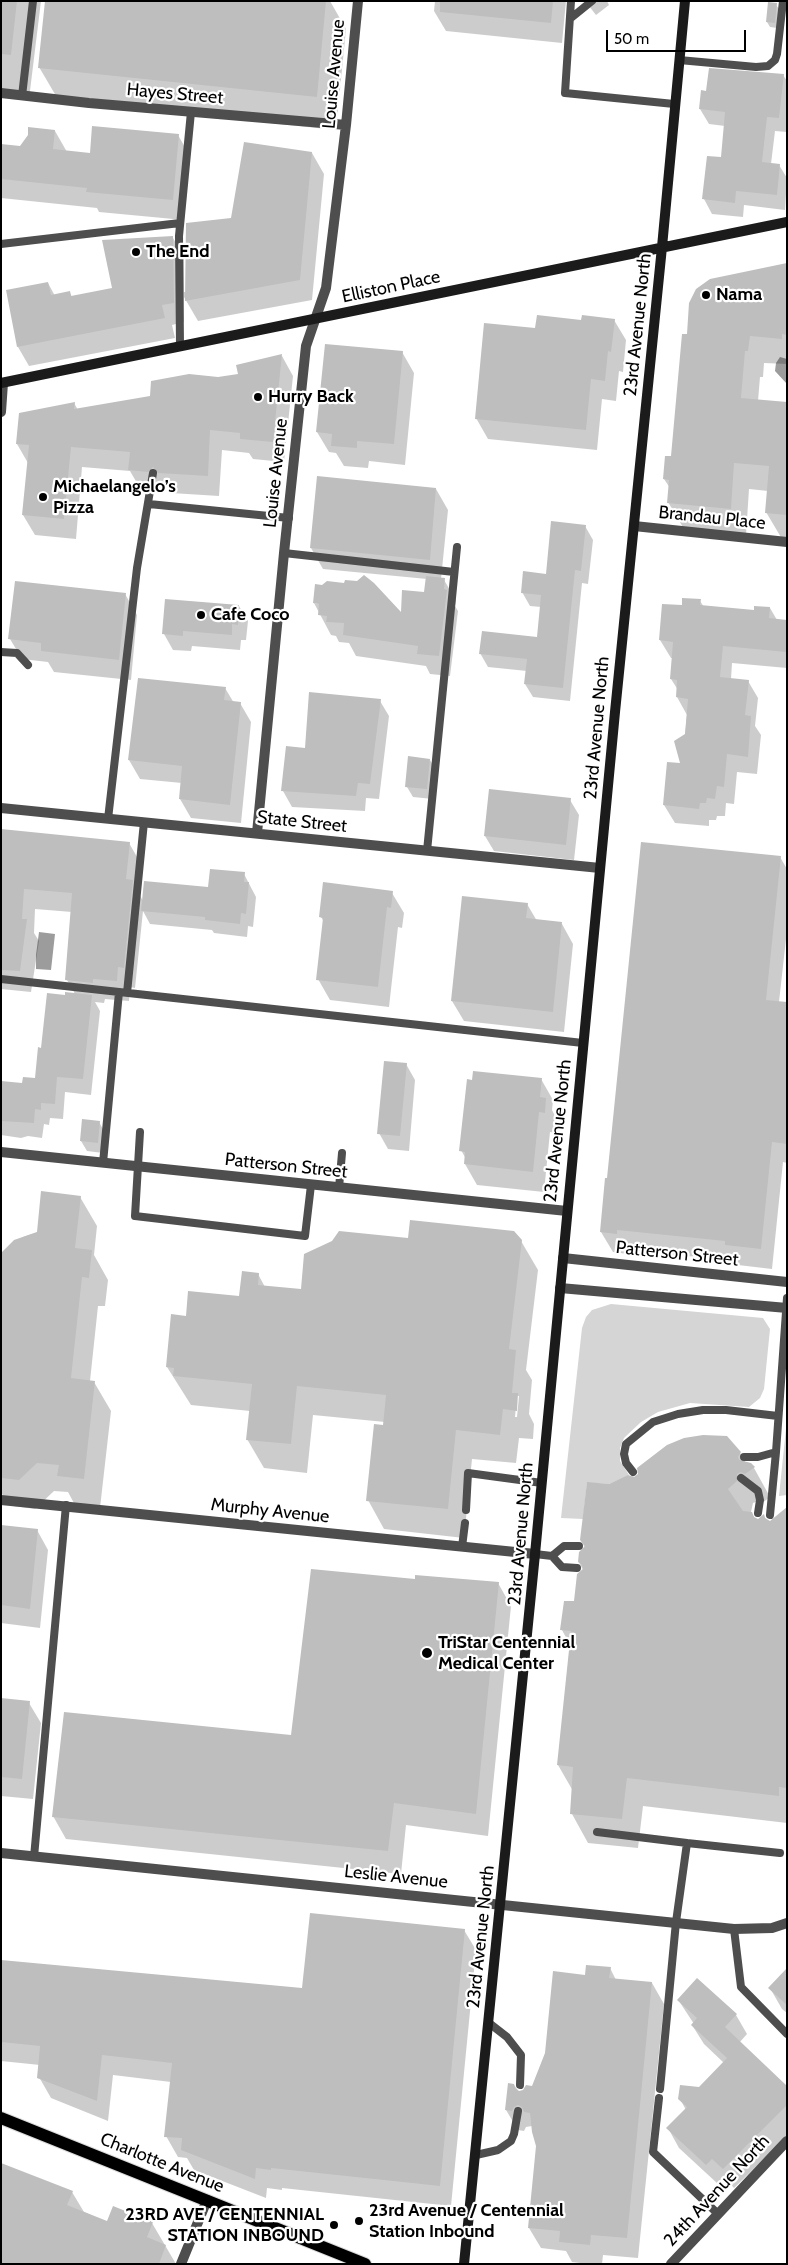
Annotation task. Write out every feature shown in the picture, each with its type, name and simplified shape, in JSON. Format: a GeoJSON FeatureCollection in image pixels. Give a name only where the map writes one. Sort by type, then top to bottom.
{"type":"FeatureCollection","features":[{"type":"Feature","properties":{"kind":"main road","name":"Charlotte Avenue"},"geometry":{"type":"LineString","coordinates":[[1,2118],[366,2264]]}},
{"type":"Feature","properties":{"kind":"street","name":"Louise Avenue"},"geometry":{"type":"LineString","coordinates":[[257,833],[306,346],[326,288],[346,125],[358,1]]}},
{"type":"Feature","properties":{"kind":"street","name":"23rd Avenue North"},"geometry":{"type":"LineString","coordinates":[[464,2264],[501,1904],[685,1]]}},
{"type":"Feature","properties":{"kind":"street","name":"Hayes Street"},"geometry":{"type":"LineString","coordinates":[[1,93],[346,125]]}},
{"type":"Feature","properties":{"kind":"street","name":"Elliston Place"},"geometry":{"type":"LineString","coordinates":[[2,383],[787,222]]}},
{"type":"Feature","properties":{"kind":"street"},"geometry":{"type":"LineString","coordinates":[[1,412],[2,383]]}},
{"type":"Feature","properties":{"kind":"street","name":"Brandau Place"},"geometry":{"type":"LineString","coordinates":[[634,526],[787,542]]}},
{"type":"Feature","properties":{"kind":"street","name":"State Street"},"geometry":{"type":"LineString","coordinates":[[1,808],[600,868]]}},
{"type":"Feature","properties":{"kind":"street","name":"Patterson Street"},"geometry":{"type":"LineString","coordinates":[[1,1152],[567,1211]]}},
{"type":"Feature","properties":{"kind":"street","name":"Patterson Street"},"geometry":{"type":"LineString","coordinates":[[563,1258],[787,1282]]}},
{"type":"Feature","properties":{"kind":"street"},"geometry":{"type":"LineString","coordinates":[[560,1288],[786,1305]]}},
{"type":"Feature","properties":{"kind":"street","name":"Murphy Avenue"},"geometry":{"type":"LineString","coordinates":[[1,1500],[66,1505],[535,1554]]}},
{"type":"Feature","properties":{"kind":"street","name":"Leslie Avenue"},"geometry":{"type":"LineString","coordinates":[[1,1853],[734,1929],[772,1928],[787,1923]]}},
{"type":"Feature","properties":{"kind":"street","name":"24th Avenue North"},"geometry":{"type":"LineString","coordinates":[[671,2264],[787,2140]]}},
{"type":"Feature","properties":{"kind":"street"},"geometry":{"type":"LineString","coordinates":[[181,2264],[206,2200]]}},
{"type":"Feature","properties":{"kind":"lane"},"geometry":{"type":"LineString","coordinates":[[22,96],[33,1]]}},
{"type":"Feature","properties":{"kind":"lane"},"geometry":{"type":"LineString","coordinates":[[571,1],[565,93],[674,104]]}},
{"type":"Feature","properties":{"kind":"lane"},"geometry":{"type":"LineString","coordinates":[[571,18],[592,1]]}},
{"type":"Feature","properties":{"kind":"lane"},"geometry":{"type":"LineString","coordinates":[[679,60],[768,66],[775,60],[783,1]]}},
{"type":"Feature","properties":{"kind":"lane"},"geometry":{"type":"LineString","coordinates":[[180,347],[180,223],[191,112]]}},
{"type":"Feature","properties":{"kind":"lane"},"geometry":{"type":"LineString","coordinates":[[1,244],[180,223]]}},
{"type":"Feature","properties":{"kind":"lane"},"geometry":{"type":"LineString","coordinates":[[108,819],[136,577],[153,473]]}},
{"type":"Feature","properties":{"kind":"lane"},"geometry":{"type":"LineString","coordinates":[[149,504],[289,518]]}},
{"type":"Feature","properties":{"kind":"lane"},"geometry":{"type":"LineString","coordinates":[[426,851],[457,547]]}},
{"type":"Feature","properties":{"kind":"lane"},"geometry":{"type":"LineString","coordinates":[[284,553],[454,572]]}},
{"type":"Feature","properties":{"kind":"lane"},"geometry":{"type":"LineString","coordinates":[[1,652],[17,653],[28,665]]}},
{"type":"Feature","properties":{"kind":"lane"},"geometry":{"type":"LineString","coordinates":[[103,1163],[144,822]]}},
{"type":"Feature","properties":{"kind":"lane"},"geometry":{"type":"LineString","coordinates":[[1,979],[583,1042]]}},
{"type":"Feature","properties":{"kind":"lane"},"geometry":{"type":"LineString","coordinates":[[140,1132],[135,1216],[305,1236],[311,1185]]}},
{"type":"Feature","properties":{"kind":"lane"},"geometry":{"type":"LineString","coordinates":[[339,1188],[342,1153]]}},
{"type":"Feature","properties":{"kind":"lane"},"geometry":{"type":"LineString","coordinates":[[770,1515],[786,1305]]}},
{"type":"Feature","properties":{"kind":"lane"},"geometry":{"type":"LineString","coordinates":[[633,1472],[626,1463],[624,1454],[626,1444],[653,1422],[678,1414],[703,1410],[726,1410],[778,1416]]}},
{"type":"Feature","properties":{"kind":"lane"},"geometry":{"type":"LineString","coordinates":[[744,1456],[758,1458],[776,1452]]}},
{"type":"Feature","properties":{"kind":"lane"},"geometry":{"type":"LineString","coordinates":[[466,1510],[468,1473],[542,1483]]}},
{"type":"Feature","properties":{"kind":"lane"},"geometry":{"type":"LineString","coordinates":[[741,1478],[758,1491],[760,1500],[758,1513]]}},
{"type":"Feature","properties":{"kind":"lane"},"geometry":{"type":"LineString","coordinates":[[34,1857],[66,1505]]}},
{"type":"Feature","properties":{"kind":"lane"},"geometry":{"type":"LineString","coordinates":[[462,1547],[464,1523]]}},
{"type":"Feature","properties":{"kind":"lane"},"geometry":{"type":"LineString","coordinates":[[552,1556],[564,1546],[579,1546]]}},
{"type":"Feature","properties":{"kind":"lane"},"geometry":{"type":"LineString","coordinates":[[535,1554],[552,1556],[562,1567],[577,1568]]}},
{"type":"Feature","properties":{"kind":"lane"},"geometry":{"type":"LineString","coordinates":[[597,1832],[780,1852]]}},
{"type":"Feature","properties":{"kind":"lane"},"geometry":{"type":"LineString","coordinates":[[660,2089],[676,1922],[687,1843]]}},
{"type":"Feature","properties":{"kind":"lane"},"geometry":{"type":"LineString","coordinates":[[734,1929],[741,1987],[787,2034]]}},
{"type":"Feature","properties":{"kind":"lane"},"geometry":{"type":"LineString","coordinates":[[489,2023],[507,2037],[521,2055],[520,2085]]}},
{"type":"Feature","properties":{"kind":"lane"},"geometry":{"type":"LineString","coordinates":[[659,2098],[653,2152],[717,2213]]}},
{"type":"Feature","properties":{"kind":"lane"},"geometry":{"type":"LineString","coordinates":[[476,2155],[498,2150],[511,2141],[518,2111]]}},
{"type":"Feature","properties":{"kind":"shaded area"},"geometry":{"type":"Polygon","coordinates":[[[780,357],[787,359],[787,384],[775,371],[776,363],[780,357]]]}},
{"type":"Feature","properties":{"kind":"shaded area"},"geometry":{"type":"Polygon","coordinates":[[[39,932],[55,934],[51,970],[36,969],[39,932]]]}},
{"type":"Feature","properties":{"kind":"shaded area"},"geometry":{"type":"Polygon","coordinates":[[[611,1304],[763,1318],[770,1329],[764,1389],[760,1398],[749,1407],[690,1403],[658,1412],[641,1422],[624,1438],[620,1448],[620,1461],[629,1475],[609,1484],[587,1483],[583,1519],[561,1518],[582,1328],[586,1317],[592,1310],[611,1304]]]}},
{"type":"Feature","properties":{"kind":"shaded area"},"geometry":{"type":"Polygon","coordinates":[[[787,1419],[787,1495],[779,1496],[787,1419]]]}},
{"type":"Feature","properties":{"kind":"building"},"geometry":{"type":"Polygon","coordinates":[[[1,1],[17,1],[11,55],[1,54],[1,1]]]}},
{"type":"Feature","properties":{"kind":"building"},"geometry":{"type":"Polygon","coordinates":[[[45,1],[326,1],[317,97],[38,68],[45,1]]]}},
{"type":"Feature","properties":{"kind":"building"},"geometry":{"type":"Polygon","coordinates":[[[440,1],[553,1],[551,23],[440,12],[440,1]]]}},
{"type":"Feature","properties":{"kind":"building"},"geometry":{"type":"Polygon","coordinates":[[[768,2],[777,3],[775,23],[766,22],[768,2]]]}},
{"type":"Feature","properties":{"kind":"building"},"geometry":{"type":"Polygon","coordinates":[[[709,68],[784,74],[779,118],[767,117],[762,162],[780,164],[777,195],[736,191],[735,203],[702,199],[707,156],[721,157],[725,112],[699,109],[701,90],[706,91],[709,68]]]}},
{"type":"Feature","properties":{"kind":"building"},"geometry":{"type":"Polygon","coordinates":[[[92,126],[179,134],[173,200],[86,192],[87,188],[1,179],[1,144],[20,146],[28,135],[28,127],[55,130],[53,149],[90,153],[92,126]]]}},
{"type":"Feature","properties":{"kind":"building"},"geometry":{"type":"Polygon","coordinates":[[[244,142],[312,152],[300,280],[185,301],[186,223],[231,218],[244,142]]]}},
{"type":"Feature","properties":{"kind":"building"},"geometry":{"type":"Polygon","coordinates":[[[173,236],[174,303],[162,305],[165,318],[17,347],[6,290],[48,282],[51,295],[70,291],[71,296],[112,288],[102,240],[173,236]]]}},
{"type":"Feature","properties":{"kind":"building"},"geometry":{"type":"Polygon","coordinates":[[[787,263],[787,335],[782,334],[782,339],[750,336],[748,351],[745,351],[741,398],[787,402],[787,515],[765,513],[769,466],[734,463],[731,509],[667,503],[669,480],[663,479],[665,456],[671,456],[682,334],[687,334],[689,303],[696,289],[710,279],[787,263]]]}},
{"type":"Feature","properties":{"kind":"building"},"geometry":{"type":"Polygon","coordinates":[[[537,315],[581,320],[582,315],[615,319],[611,352],[608,351],[605,381],[591,379],[586,430],[475,419],[484,323],[535,328],[537,315]]]}},
{"type":"Feature","properties":{"kind":"building"},"geometry":{"type":"Polygon","coordinates":[[[325,344],[403,351],[394,444],[357,441],[357,448],[331,446],[332,434],[316,432],[325,344]]]}},
{"type":"Feature","properties":{"kind":"building"},"geometry":{"type":"Polygon","coordinates":[[[282,354],[273,442],[240,439],[240,433],[210,430],[208,476],[158,473],[153,467],[148,472],[128,470],[130,452],[71,447],[64,519],[22,515],[29,445],[16,444],[19,413],[75,402],[74,409],[150,396],[151,381],[189,374],[218,377],[238,374],[236,365],[282,354]]]}},
{"type":"Feature","properties":{"kind":"building"},"geometry":{"type":"Polygon","coordinates":[[[317,476],[436,488],[430,560],[310,548],[317,476]]]}},
{"type":"Feature","properties":{"kind":"building"},"geometry":{"type":"Polygon","coordinates":[[[551,521],[586,525],[581,571],[575,570],[563,688],[524,684],[527,659],[479,654],[482,631],[537,637],[541,595],[521,593],[523,571],[546,574],[551,521]]]}},
{"type":"Feature","properties":{"kind":"building"},"geometry":{"type":"Polygon","coordinates":[[[364,575],[401,612],[402,590],[424,592],[426,576],[445,578],[444,589],[447,590],[439,656],[417,654],[418,646],[343,635],[344,623],[326,622],[327,616],[318,615],[319,604],[313,603],[315,584],[322,585],[327,581],[344,583],[345,580],[357,581],[364,575]]]}},
{"type":"Feature","properties":{"kind":"building"},"geometry":{"type":"Polygon","coordinates":[[[15,581],[126,593],[119,660],[41,651],[41,643],[8,639],[15,581]]]}},
{"type":"Feature","properties":{"kind":"building"},"geometry":{"type":"Polygon","coordinates":[[[682,598],[701,599],[700,605],[754,610],[754,606],[770,607],[769,618],[787,620],[786,652],[723,646],[720,677],[749,680],[745,715],[751,716],[748,757],[727,754],[724,787],[717,786],[715,799],[707,798],[706,803],[700,803],[699,809],[663,805],[667,762],[680,763],[674,741],[685,734],[688,699],[676,697],[677,680],[670,679],[673,642],[659,640],[662,604],[682,605],[682,598]]]}},
{"type":"Feature","properties":{"kind":"building","name":"Cafe Coco"},"geometry":{"type":"Polygon","coordinates":[[[165,599],[239,605],[238,625],[232,624],[232,635],[183,631],[183,636],[162,634],[165,599]]]}},
{"type":"Feature","properties":{"kind":"building"},"geometry":{"type":"Polygon","coordinates":[[[138,678],[226,687],[224,700],[241,702],[230,805],[179,799],[182,766],[128,760],[138,678]]]}},
{"type":"Feature","properties":{"kind":"building"},"geometry":{"type":"Polygon","coordinates":[[[309,692],[381,699],[370,784],[358,783],[356,796],[281,791],[286,746],[305,748],[309,692]]]}},
{"type":"Feature","properties":{"kind":"building"},"geometry":{"type":"Polygon","coordinates":[[[408,756],[430,759],[427,789],[405,787],[408,756]]]}},
{"type":"Feature","properties":{"kind":"building"},"geometry":{"type":"Polygon","coordinates":[[[489,789],[571,798],[566,845],[484,836],[489,789]]]}},
{"type":"Feature","properties":{"kind":"building"},"geometry":{"type":"Polygon","coordinates":[[[1,829],[130,842],[126,879],[133,880],[124,968],[118,967],[117,981],[93,979],[93,983],[65,980],[72,893],[24,889],[22,919],[27,919],[20,971],[1,970],[1,829]]]}},
{"type":"Feature","properties":{"kind":"building"},"geometry":{"type":"Polygon","coordinates":[[[641,842],[781,856],[766,1000],[787,1002],[787,1144],[772,1142],[761,1249],[725,1245],[725,1241],[617,1230],[617,1234],[600,1232],[641,842]]]}},
{"type":"Feature","properties":{"kind":"building"},"geometry":{"type":"Polygon","coordinates":[[[210,869],[245,872],[244,882],[249,882],[246,914],[241,913],[240,924],[205,920],[205,917],[141,911],[144,881],[208,887],[210,869]]]}},
{"type":"Feature","properties":{"kind":"building"},"geometry":{"type":"Polygon","coordinates":[[[323,882],[393,891],[391,908],[387,907],[378,987],[316,980],[323,918],[319,917],[323,882]]]}},
{"type":"Feature","properties":{"kind":"building"},"geometry":{"type":"Polygon","coordinates":[[[462,896],[528,903],[526,918],[562,922],[553,1012],[451,1001],[462,896]]]}},
{"type":"Feature","properties":{"kind":"building"},"geometry":{"type":"Polygon","coordinates":[[[65,992],[92,995],[83,1079],[57,1077],[55,1104],[41,1103],[41,1110],[35,1109],[34,1123],[1,1121],[1,1081],[22,1083],[23,1077],[35,1078],[38,1047],[41,1048],[47,993],[65,995],[65,992]]]}},
{"type":"Feature","properties":{"kind":"building"},"geometry":{"type":"Polygon","coordinates":[[[384,1061],[407,1063],[400,1136],[377,1134],[384,1061]]]}},
{"type":"Feature","properties":{"kind":"building"},"geometry":{"type":"Polygon","coordinates":[[[473,1071],[542,1078],[540,1097],[546,1098],[545,1113],[539,1112],[533,1172],[464,1164],[465,1152],[459,1151],[467,1079],[472,1080],[473,1071]]]}},
{"type":"Feature","properties":{"kind":"building"},"geometry":{"type":"Polygon","coordinates":[[[82,1119],[100,1121],[98,1143],[80,1141],[82,1119]]]}},
{"type":"Feature","properties":{"kind":"building"},"geometry":{"type":"Polygon","coordinates":[[[41,1191],[81,1196],[75,1248],[92,1250],[89,1278],[82,1277],[71,1378],[95,1381],[84,1479],[57,1476],[59,1465],[37,1463],[19,1480],[1,1478],[1,1253],[14,1240],[37,1232],[41,1191]]]}},
{"type":"Feature","properties":{"kind":"building"},"geometry":{"type":"Polygon","coordinates":[[[410,1220],[514,1231],[522,1240],[509,1349],[516,1350],[512,1393],[518,1393],[517,1411],[503,1409],[500,1435],[456,1430],[448,1509],[366,1501],[374,1424],[383,1425],[386,1395],[297,1386],[291,1444],[246,1440],[252,1384],[173,1376],[174,1368],[166,1367],[171,1314],[186,1316],[188,1291],[239,1296],[242,1271],[259,1273],[258,1285],[301,1289],[304,1254],[332,1241],[339,1231],[408,1238],[410,1220]]]}},
{"type":"Feature","properties":{"kind":"building","name":"TriStar Centennial Medical Center"},"geometry":{"type":"Polygon","coordinates":[[[703,1435],[727,1436],[741,1452],[738,1457],[739,1460],[751,1463],[755,1467],[745,1474],[741,1472],[737,1474],[737,1481],[728,1489],[743,1511],[752,1512],[754,1517],[758,1519],[764,1514],[765,1518],[770,1521],[787,1507],[787,1788],[779,1787],[779,1796],[627,1778],[622,1819],[570,1814],[573,1767],[557,1765],[571,1631],[560,1630],[564,1601],[574,1601],[577,1574],[583,1569],[582,1565],[578,1562],[579,1552],[585,1546],[580,1540],[587,1482],[609,1484],[628,1475],[634,1477],[638,1474],[637,1468],[667,1445],[684,1438],[703,1435]]]}},
{"type":"Feature","properties":{"kind":"building"},"geometry":{"type":"Polygon","coordinates":[[[1,1525],[38,1529],[30,1609],[1,1605],[1,1525]]]}},
{"type":"Feature","properties":{"kind":"building"},"geometry":{"type":"Polygon","coordinates":[[[311,1569],[415,1579],[415,1575],[499,1582],[476,1814],[394,1803],[388,1851],[52,1817],[64,1712],[291,1735],[311,1569]]]}},
{"type":"Feature","properties":{"kind":"building"},"geometry":{"type":"Polygon","coordinates":[[[1,1698],[30,1701],[22,1779],[1,1777],[1,1698]]]}},
{"type":"Feature","properties":{"kind":"building"},"geometry":{"type":"Polygon","coordinates":[[[310,1913],[465,1929],[440,2186],[271,2168],[271,2170],[256,2168],[255,2179],[181,2150],[182,2138],[164,2137],[172,2063],[102,2055],[97,2101],[37,2078],[40,2046],[1,2042],[1,1960],[302,1988],[310,1913]]]}},
{"type":"Feature","properties":{"kind":"building"},"geometry":{"type":"Polygon","coordinates":[[[586,1965],[611,1967],[609,1978],[652,1982],[627,2238],[591,2235],[590,2245],[559,2242],[560,2231],[528,2228],[536,2146],[530,2113],[524,2112],[522,2107],[518,2105],[512,2111],[505,2110],[508,2083],[514,2084],[515,2088],[519,2091],[523,2090],[526,2085],[532,2086],[545,2053],[553,1971],[585,1975],[586,1965]]]}},
{"type":"Feature","properties":{"kind":"building"},"geometry":{"type":"Polygon","coordinates":[[[787,1968],[787,2005],[768,1988],[787,1968]]]}},
{"type":"Feature","properties":{"kind":"building"},"geometry":{"type":"Polygon","coordinates":[[[697,1978],[737,2014],[725,2027],[787,2086],[787,2105],[723,2169],[712,2159],[706,2165],[666,2128],[687,2107],[678,2099],[680,2085],[699,2087],[727,2058],[691,2025],[697,2018],[677,2000],[697,1978]]]}},
{"type":"Feature","properties":{"kind":"building"},"geometry":{"type":"Polygon","coordinates":[[[1,2163],[73,2191],[67,2205],[107,2221],[113,2206],[153,2222],[147,2237],[166,2245],[159,2264],[1,2264],[1,2163]]]}},
{"type":"Feature","properties":{"kind":"place","name":"The End"},"geometry":{"type":"Point","coordinates":[136,252]}},
{"type":"Feature","properties":{"kind":"place","name":"Nama"},"geometry":{"type":"Point","coordinates":[706,295]}},
{"type":"Feature","properties":{"kind":"place","name":"Hurry Back"},"geometry":{"type":"Point","coordinates":[258,397]}},
{"type":"Feature","properties":{"kind":"place","name":"Michaelangelo’s Pizza"},"geometry":{"type":"Point","coordinates":[43,497]}},
{"type":"Feature","properties":{"kind":"place","name":"Cafe Coco"},"geometry":{"type":"Point","coordinates":[201,615]}},
{"type":"Feature","properties":{"kind":"place","name":"TriStar Centennial Medical Center"},"geometry":{"type":"Point","coordinates":[427,1653]}},
{"type":"Feature","properties":{"kind":"place","name":"23rd Avenue / Centennial Station Inbound"},"geometry":{"type":"Point","coordinates":[359,2221]}},
{"type":"Feature","properties":{"kind":"place","name":"23RD AVE / CENTENNIAL STATION INBOUND"},"geometry":{"type":"Point","coordinates":[334,2225]}}]}
